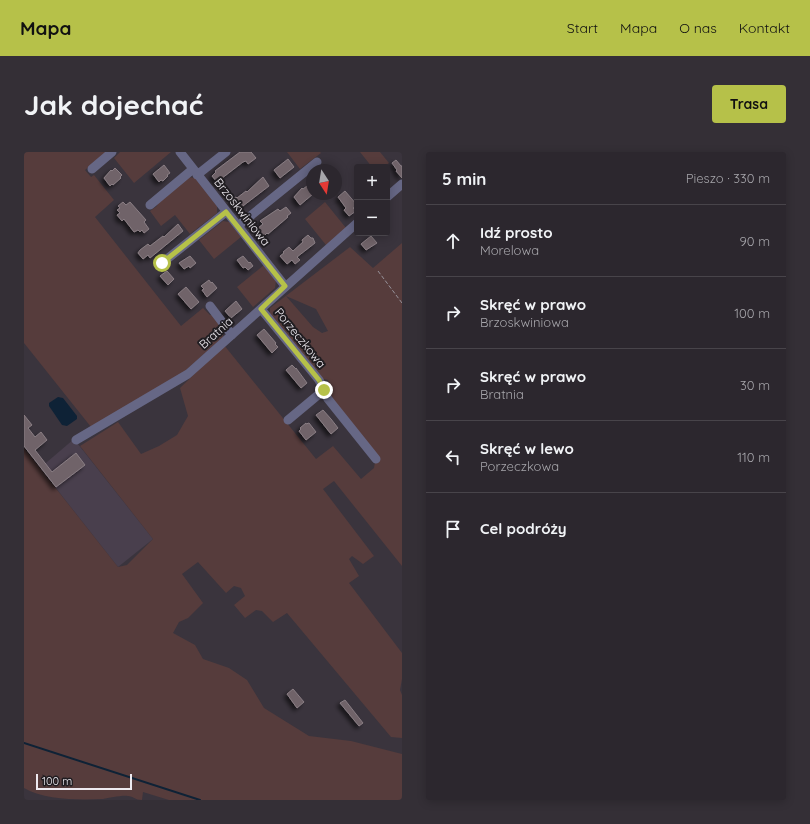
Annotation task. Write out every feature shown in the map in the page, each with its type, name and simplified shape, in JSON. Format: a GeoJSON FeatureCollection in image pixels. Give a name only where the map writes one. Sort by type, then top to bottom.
{"type":"FeatureCollection","features":[{"type":"Feature","properties":{"kind":"street"},"geometry":{"type":"LineString","coordinates":[[92,169],[112,152]]}},
{"type":"Feature","properties":{"kind":"street","name":"Brzoskwiniowa"},"geometry":{"type":"LineString","coordinates":[[180,152],[285,286]]}},
{"type":"Feature","properties":{"kind":"street"},"geometry":{"type":"LineString","coordinates":[[150,204],[226,152]]}},
{"type":"Feature","properties":{"kind":"street"},"geometry":{"type":"LineString","coordinates":[[238,226],[317,162]]}},
{"type":"Feature","properties":{"kind":"street"},"geometry":{"type":"LineString","coordinates":[[390,194],[402,184]]}},
{"type":"Feature","properties":{"kind":"street"},"geometry":{"type":"LineString","coordinates":[[162,263],[226,212]]}},
{"type":"Feature","properties":{"kind":"street","name":"Bratnia"},"geometry":{"type":"LineString","coordinates":[[76,440],[188,374],[354,226]]}},
{"type":"Feature","properties":{"kind":"street"},"geometry":{"type":"LineString","coordinates":[[210,306],[232,335]]}},
{"type":"Feature","properties":{"kind":"street","name":"Porzeczkowa"},"geometry":{"type":"LineString","coordinates":[[261,309],[319,380],[328,399],[376,459]]}},
{"type":"Feature","properties":{"kind":"street"},"geometry":{"type":"LineString","coordinates":[[288,420],[324,390]]}},
{"type":"Feature","properties":{"kind":"path"},"geometry":{"type":"LineString","coordinates":[[378,271],[402,303]]}},
{"type":"Feature","properties":{"kind":"shaded area"},"geometry":{"type":"Polygon","coordinates":[[[24,152],[106,152],[85,170],[91,177],[94,175],[114,200],[95,217],[181,326],[203,308],[210,315],[214,315],[223,327],[223,337],[184,372],[91,427],[24,343],[24,152]]]}},
{"type":"Feature","properties":{"kind":"shaded area"},"geometry":{"type":"Polygon","coordinates":[[[120,152],[171,152],[134,183],[114,158],[120,152]]]}},
{"type":"Feature","properties":{"kind":"shaded area"},"geometry":{"type":"Polygon","coordinates":[[[287,152],[321,153],[306,164],[300,169],[287,152]]]}},
{"type":"Feature","properties":{"kind":"shaded area"},"geometry":{"type":"Polygon","coordinates":[[[360,152],[380,152],[389,163],[388,164],[370,164],[360,152]]]}},
{"type":"Feature","properties":{"kind":"shaded area"},"geometry":{"type":"Polygon","coordinates":[[[188,177],[195,178],[217,206],[217,213],[190,234],[175,215],[161,226],[150,211],[157,206],[158,202],[188,177]]]}},
{"type":"Feature","properties":{"kind":"shaded area"},"geometry":{"type":"Polygon","coordinates":[[[325,202],[346,228],[326,245],[305,219],[325,202]]]}},
{"type":"Feature","properties":{"kind":"shaded area"},"geometry":{"type":"Polygon","coordinates":[[[223,221],[229,222],[241,237],[214,259],[199,240],[223,221]]]}},
{"type":"Feature","properties":{"kind":"shaded area"},"geometry":{"type":"Polygon","coordinates":[[[402,243],[402,566],[334,481],[323,489],[374,556],[363,564],[352,556],[349,559],[359,576],[349,583],[402,653],[402,679],[400,690],[402,695],[402,738],[391,737],[287,613],[273,622],[262,611],[256,610],[245,618],[234,605],[245,596],[241,588],[234,586],[226,593],[198,562],[182,574],[203,603],[188,618],[179,622],[173,633],[195,645],[203,659],[229,668],[247,680],[264,708],[309,736],[351,741],[402,754],[402,800],[169,800],[143,792],[142,800],[130,796],[119,796],[103,799],[72,799],[42,795],[24,788],[24,448],[118,567],[127,565],[153,539],[80,446],[118,422],[141,454],[159,446],[177,435],[188,416],[180,388],[224,345],[316,459],[333,446],[361,479],[374,468],[375,462],[330,398],[331,391],[328,380],[322,379],[270,315],[270,308],[350,247],[373,268],[402,243]],[[286,296],[313,327],[322,333],[328,331],[316,309],[286,296]]]}},
{"type":"Feature","properties":{"kind":"shaded area"},"geometry":{"type":"Polygon","coordinates":[[[264,265],[276,281],[275,288],[253,307],[237,287],[264,265]]]}},
{"type":"Feature","properties":{"kind":"shaded area"},"geometry":{"type":"Polygon","coordinates":[[[74,439],[153,539],[118,567],[40,468],[74,439]]]}},
{"type":"Feature","properties":{"kind":"water"},"geometry":{"type":"Polygon","coordinates":[[[58,397],[63,398],[77,416],[77,419],[67,426],[62,425],[49,406],[49,403],[58,397]]]}},
{"type":"Feature","properties":{"kind":"building"},"geometry":{"type":"Polygon","coordinates":[[[240,152],[251,152],[256,158],[248,164],[246,161],[243,162],[217,182],[212,176],[216,172],[215,171],[240,152]]]}},
{"type":"Feature","properties":{"kind":"building"},"geometry":{"type":"Polygon","coordinates":[[[288,159],[294,167],[280,178],[274,170],[288,159]]]}},
{"type":"Feature","properties":{"kind":"building"},"geometry":{"type":"Polygon","coordinates":[[[396,160],[402,166],[402,178],[392,163],[396,160]]]}},
{"type":"Feature","properties":{"kind":"building"},"geometry":{"type":"Polygon","coordinates":[[[164,165],[170,173],[163,181],[161,180],[159,182],[153,174],[164,165]]]}},
{"type":"Feature","properties":{"kind":"building"},"geometry":{"type":"Polygon","coordinates":[[[115,168],[122,175],[120,177],[121,178],[110,186],[104,178],[111,170],[112,171],[115,168]]]}},
{"type":"Feature","properties":{"kind":"building"},"geometry":{"type":"Polygon","coordinates":[[[263,177],[269,186],[239,209],[231,200],[236,197],[237,198],[246,191],[247,192],[263,177]]]}},
{"type":"Feature","properties":{"kind":"building"},"geometry":{"type":"Polygon","coordinates":[[[306,187],[306,200],[300,205],[294,197],[302,188],[303,189],[306,187]]]}},
{"type":"Feature","properties":{"kind":"building"},"geometry":{"type":"Polygon","coordinates":[[[345,191],[354,202],[354,212],[349,216],[344,210],[346,208],[340,200],[342,200],[342,194],[345,191]]]}},
{"type":"Feature","properties":{"kind":"building"},"geometry":{"type":"Polygon","coordinates":[[[123,202],[126,205],[130,202],[146,220],[144,222],[149,229],[144,233],[142,230],[140,232],[138,230],[134,232],[124,219],[122,221],[117,215],[120,213],[117,210],[120,208],[118,206],[123,202]]]}},
{"type":"Feature","properties":{"kind":"building"},"geometry":{"type":"Polygon","coordinates":[[[286,207],[291,213],[287,216],[288,217],[263,237],[257,229],[263,224],[260,221],[278,209],[280,211],[286,207]]]}},
{"type":"Feature","properties":{"kind":"building"},"geometry":{"type":"Polygon","coordinates":[[[178,224],[183,231],[150,258],[148,255],[143,259],[138,253],[140,250],[148,244],[150,246],[163,236],[164,237],[178,224]]]}},
{"type":"Feature","properties":{"kind":"building"},"geometry":{"type":"Polygon","coordinates":[[[308,235],[313,238],[315,243],[297,257],[300,260],[295,264],[292,260],[287,264],[280,256],[289,247],[293,251],[308,235]]]}},
{"type":"Feature","properties":{"kind":"building"},"geometry":{"type":"Polygon","coordinates":[[[371,236],[377,243],[366,250],[361,244],[371,236]]]}},
{"type":"Feature","properties":{"kind":"building"},"geometry":{"type":"Polygon","coordinates":[[[190,256],[196,263],[190,268],[189,266],[184,269],[179,263],[190,256]]]}},
{"type":"Feature","properties":{"kind":"building"},"geometry":{"type":"Polygon","coordinates":[[[243,256],[253,266],[248,270],[245,267],[243,268],[237,260],[243,256]]]}},
{"type":"Feature","properties":{"kind":"building"},"geometry":{"type":"Polygon","coordinates":[[[167,271],[174,279],[168,285],[160,276],[167,271]]]}},
{"type":"Feature","properties":{"kind":"building"},"geometry":{"type":"Polygon","coordinates":[[[209,280],[217,288],[207,297],[201,286],[209,280]]]}},
{"type":"Feature","properties":{"kind":"building"},"geometry":{"type":"Polygon","coordinates":[[[186,287],[199,302],[191,309],[178,294],[186,287]]]}},
{"type":"Feature","properties":{"kind":"building"},"geometry":{"type":"Polygon","coordinates":[[[236,301],[242,309],[231,318],[225,311],[236,301]]]}},
{"type":"Feature","properties":{"kind":"building"},"geometry":{"type":"Polygon","coordinates":[[[264,329],[278,347],[272,353],[257,335],[264,329]]]}},
{"type":"Feature","properties":{"kind":"building"},"geometry":{"type":"Polygon","coordinates":[[[292,365],[307,383],[301,388],[286,370],[292,365]]]}},
{"type":"Feature","properties":{"kind":"building"},"geometry":{"type":"Polygon","coordinates":[[[323,410],[338,428],[331,434],[316,415],[323,410]]]}},
{"type":"Feature","properties":{"kind":"building"},"geometry":{"type":"Polygon","coordinates":[[[24,415],[32,425],[28,428],[35,437],[41,432],[47,440],[35,450],[52,472],[76,453],[85,465],[56,487],[24,446],[24,415]]]}},
{"type":"Feature","properties":{"kind":"building"},"geometry":{"type":"Polygon","coordinates":[[[306,423],[309,423],[316,432],[306,440],[299,431],[301,429],[300,428],[306,423]]]}},
{"type":"Feature","properties":{"kind":"building"},"geometry":{"type":"Polygon","coordinates":[[[293,689],[304,702],[297,708],[287,694],[293,689]]]}},
{"type":"Feature","properties":{"kind":"building"},"geometry":{"type":"Polygon","coordinates":[[[345,700],[363,723],[359,726],[340,703],[345,700]]]}},
{"type":"Feature","properties":{"kind":"waterway"},"geometry":{"type":"LineString","coordinates":[[24,743],[200,800]]}},
{"type":"Feature","properties":{"kind":"route"},"geometry":{"type":"LineString","coordinates":[[162,263],[226,212],[285,286],[261,309],[319,380],[324,390]]}}]}
